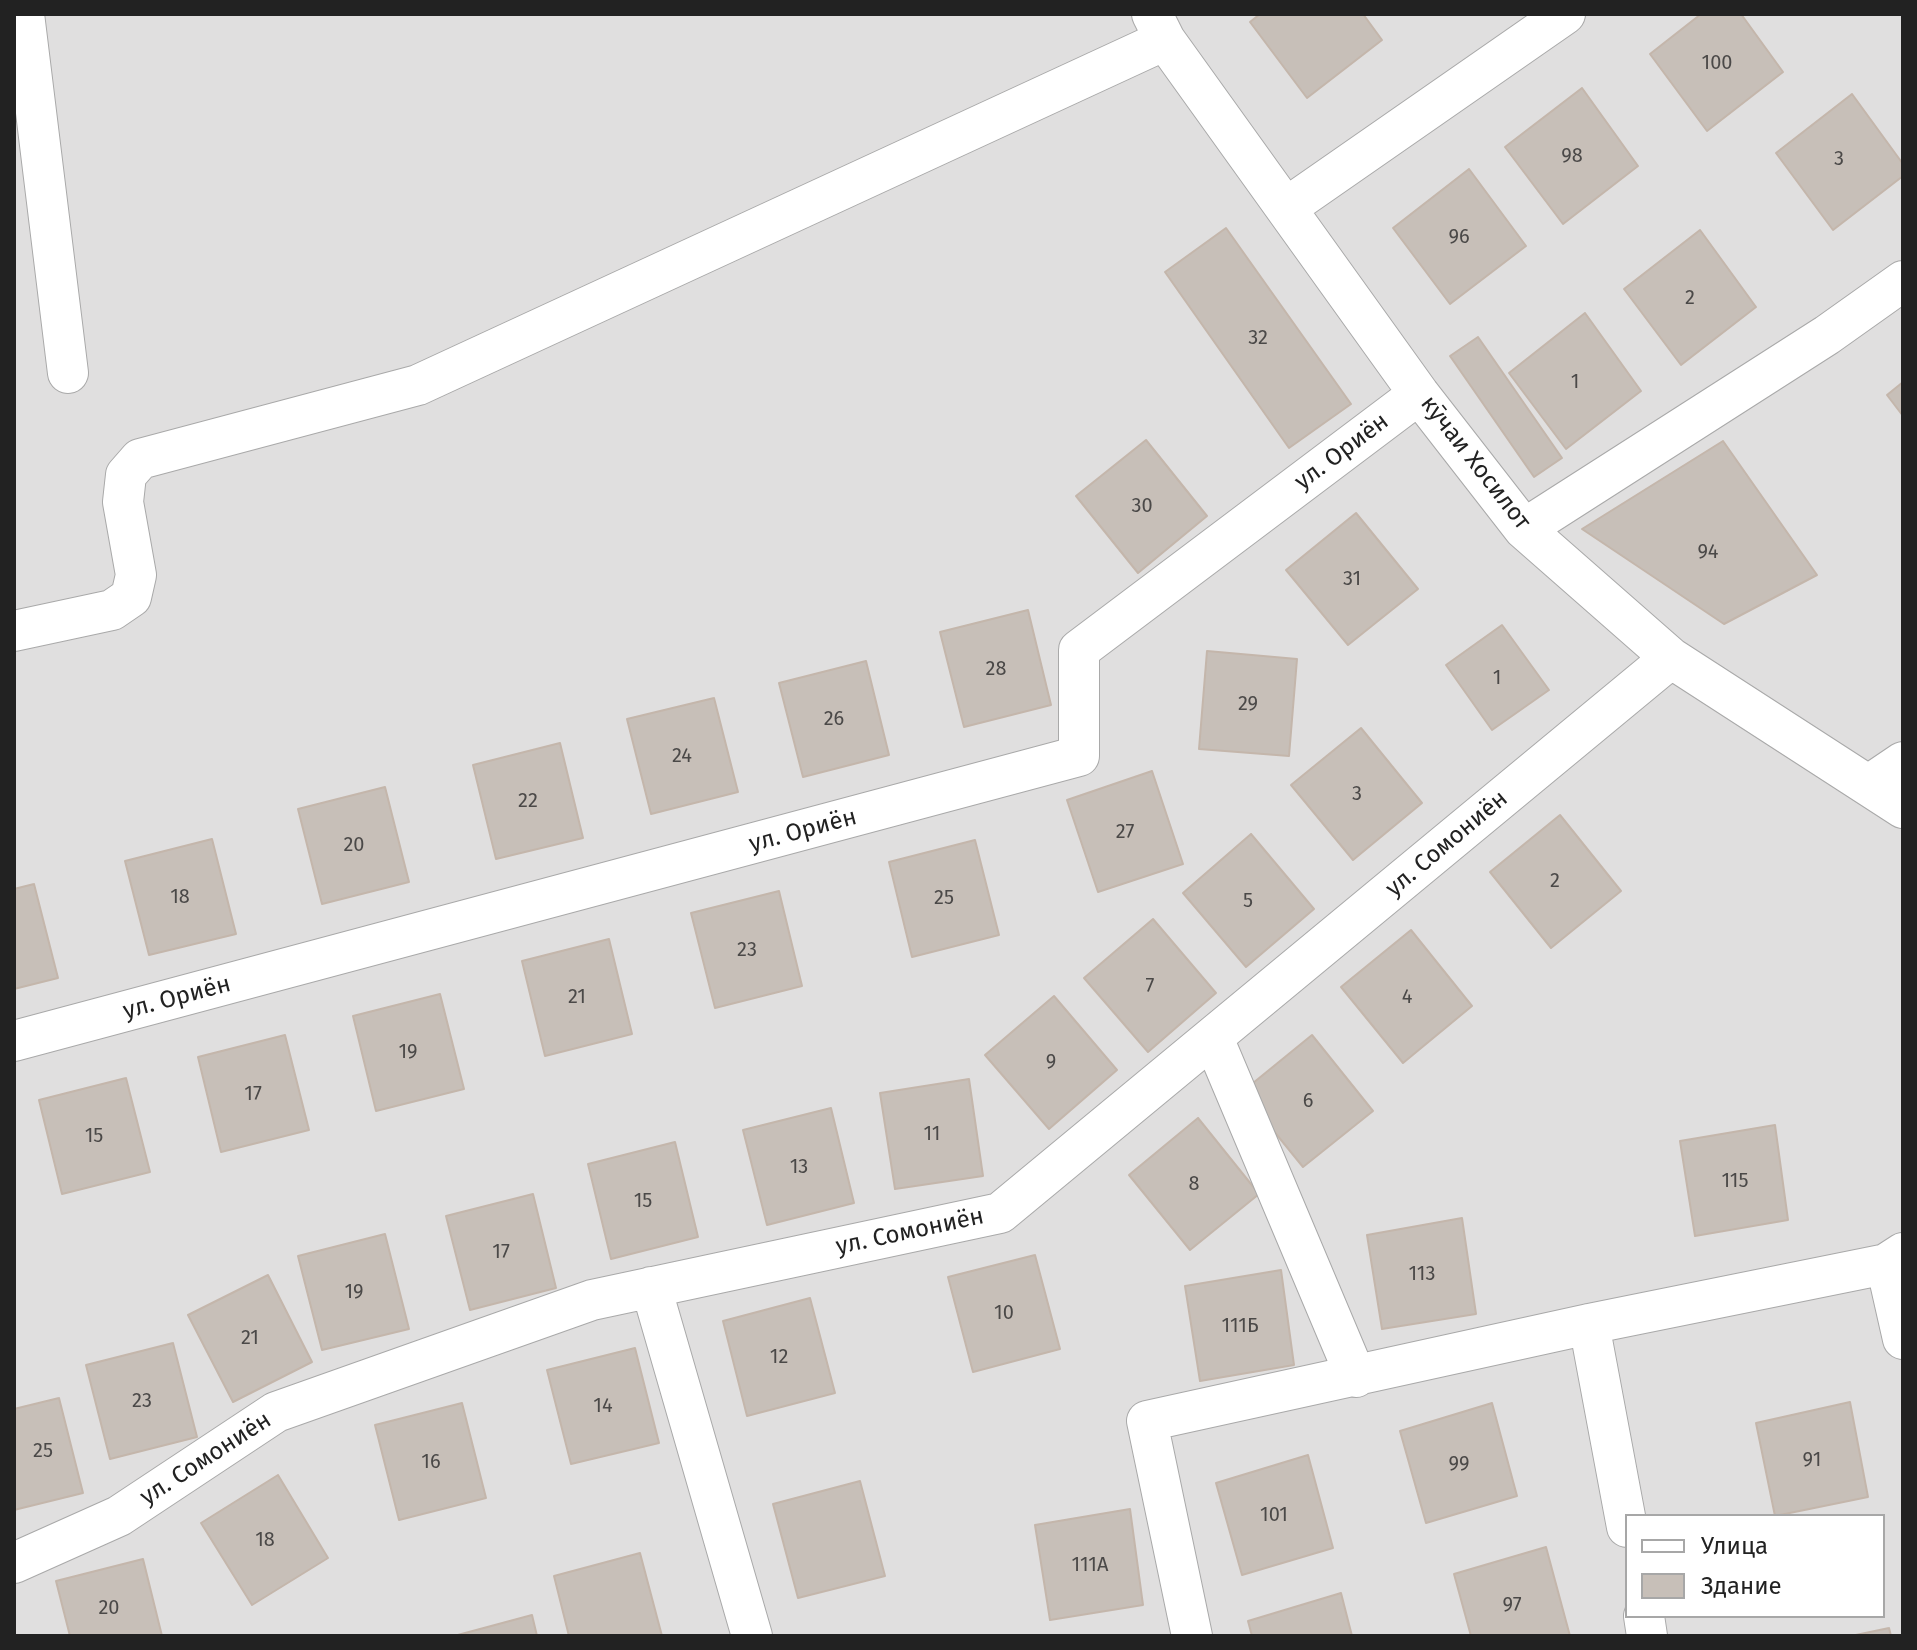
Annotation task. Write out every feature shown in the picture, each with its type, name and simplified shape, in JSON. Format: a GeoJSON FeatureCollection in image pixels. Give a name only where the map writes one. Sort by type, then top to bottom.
{"type":"FeatureCollection","features":[{"type":"Feature","properties":{"kind":"street"},"geometry":{"type":"LineString","coordinates":[[24,14],[68,373]]}},
{"type":"Feature","properties":{"kind":"street"},"geometry":{"type":"LineString","coordinates":[[1286,208],[1565,14]]}},
{"type":"Feature","properties":{"kind":"street"},"geometry":{"type":"LineString","coordinates":[[14,631],[112,610],[131,597],[136,575],[123,502],[126,475],[140,459],[418,385],[1158,27]]}},
{"type":"Feature","properties":{"kind":"street","name":"кӯчаи Хосилот"},"geometry":{"type":"LineString","coordinates":[[1158,27],[1419,394],[1524,529],[1671,658],[1903,808]]}},
{"type":"Feature","properties":{"kind":"street"},"geometry":{"type":"LineString","coordinates":[[1524,529],[1827,335],[1903,281]]}},
{"type":"Feature","properties":{"kind":"street","name":"ул. Ориён"},"geometry":{"type":"LineString","coordinates":[[14,1041],[1079,756],[1079,650],[1419,394]]}},
{"type":"Feature","properties":{"kind":"street","name":"ул. Сомониён"},"geometry":{"type":"LineString","coordinates":[[14,1563],[119,1516],[276,1412],[592,1300],[1000,1213],[1671,658]]}},
{"type":"Feature","properties":{"kind":"street"},"geometry":{"type":"LineString","coordinates":[[1869,785],[1903,762]]}},
{"type":"Feature","properties":{"kind":"street"},"geometry":{"type":"LineString","coordinates":[[1213,1038],[1356,1377]]}},
{"type":"Feature","properties":{"kind":"street"},"geometry":{"type":"LineString","coordinates":[[1192,1636],[1147,1421],[1895,1258],[1903,1339]]}},
{"type":"Feature","properties":{"kind":"street"},"geometry":{"type":"LineString","coordinates":[[651,1287],[752,1636]]}},
{"type":"Feature","properties":{"kind":"street"},"geometry":{"type":"LineString","coordinates":[[1589,1324],[1625,1516]]}},
{"type":"Feature","properties":{"kind":"shaded area"},"geometry":{"type":"Polygon","coordinates":[[[14,14],[1903,14],[1903,1636],[14,1636],[14,14]]]}},
{"type":"Feature","properties":{"kind":"building"},"geometry":{"type":"Polygon","coordinates":[[[1260,14],[1363,14],[1382,40],[1307,98],[1250,22],[1260,14]]]}},
{"type":"Feature","properties":{"kind":"building"},"geometry":{"type":"Polygon","coordinates":[[[1701,14],[1741,14],[1783,72],[1707,131],[1650,54],[1701,14]]]}},
{"type":"Feature","properties":{"kind":"building"},"geometry":{"type":"Polygon","coordinates":[[[1582,88],[1638,166],[1563,224],[1505,147],[1582,88]]]}},
{"type":"Feature","properties":{"kind":"building"},"geometry":{"type":"Polygon","coordinates":[[[1852,94],[1903,164],[1903,176],[1833,230],[1776,153],[1852,94]]]}},
{"type":"Feature","properties":{"kind":"building"},"geometry":{"type":"Polygon","coordinates":[[[1469,169],[1526,246],[1450,304],[1393,228],[1469,169]]]}},
{"type":"Feature","properties":{"kind":"building"},"geometry":{"type":"Polygon","coordinates":[[[1226,228],[1351,404],[1289,448],[1165,272],[1226,228]]]}},
{"type":"Feature","properties":{"kind":"building"},"geometry":{"type":"Polygon","coordinates":[[[1700,230],[1756,307],[1681,365],[1624,289],[1700,230]]]}},
{"type":"Feature","properties":{"kind":"building"},"geometry":{"type":"Polygon","coordinates":[[[1585,313],[1641,391],[1566,449],[1509,373],[1585,313]]]}},
{"type":"Feature","properties":{"kind":"building"},"geometry":{"type":"Polygon","coordinates":[[[1478,337],[1562,458],[1534,477],[1450,356],[1478,337]]]}},
{"type":"Feature","properties":{"kind":"building"},"geometry":{"type":"Polygon","coordinates":[[[1903,382],[1903,416],[1887,395],[1903,382]]]}},
{"type":"Feature","properties":{"kind":"building"},"geometry":{"type":"Polygon","coordinates":[[[1146,440],[1207,516],[1138,573],[1076,496],[1146,440]]]}},
{"type":"Feature","properties":{"kind":"building"},"geometry":{"type":"Polygon","coordinates":[[[1723,441],[1817,575],[1724,624],[1582,529],[1723,441]]]}},
{"type":"Feature","properties":{"kind":"building"},"geometry":{"type":"Polygon","coordinates":[[[1356,513],[1418,589],[1348,645],[1286,570],[1356,513]]]}},
{"type":"Feature","properties":{"kind":"building"},"geometry":{"type":"Polygon","coordinates":[[[1028,610],[1051,705],[964,727],[940,632],[1028,610]]]}},
{"type":"Feature","properties":{"kind":"building"},"geometry":{"type":"Polygon","coordinates":[[[1502,625],[1549,690],[1492,730],[1446,665],[1502,625]]]}},
{"type":"Feature","properties":{"kind":"building"},"geometry":{"type":"Polygon","coordinates":[[[1207,651],[1297,659],[1289,756],[1199,749],[1207,651]]]}},
{"type":"Feature","properties":{"kind":"building"},"geometry":{"type":"Polygon","coordinates":[[[866,661],[889,755],[803,777],[779,683],[866,661]]]}},
{"type":"Feature","properties":{"kind":"building"},"geometry":{"type":"Polygon","coordinates":[[[714,698],[738,792],[651,814],[627,719],[714,698]]]}},
{"type":"Feature","properties":{"kind":"building"},"geometry":{"type":"Polygon","coordinates":[[[1361,728],[1422,803],[1353,860],[1291,785],[1361,728]]]}},
{"type":"Feature","properties":{"kind":"building"},"geometry":{"type":"Polygon","coordinates":[[[560,743],[583,838],[496,859],[473,765],[560,743]]]}},
{"type":"Feature","properties":{"kind":"building"},"geometry":{"type":"Polygon","coordinates":[[[1152,771],[1183,864],[1098,892],[1067,800],[1152,771]]]}},
{"type":"Feature","properties":{"kind":"building"},"geometry":{"type":"Polygon","coordinates":[[[385,787],[409,882],[322,904],[298,809],[385,787]]]}},
{"type":"Feature","properties":{"kind":"building"},"geometry":{"type":"Polygon","coordinates":[[[1560,815],[1621,891],[1551,948],[1490,872],[1560,815]]]}},
{"type":"Feature","properties":{"kind":"building"},"geometry":{"type":"Polygon","coordinates":[[[1251,834],[1314,909],[1246,967],[1183,893],[1251,834]]]}},
{"type":"Feature","properties":{"kind":"building"},"geometry":{"type":"Polygon","coordinates":[[[212,839],[236,934],[149,955],[125,861],[212,839]]]}},
{"type":"Feature","properties":{"kind":"building"},"geometry":{"type":"Polygon","coordinates":[[[975,840],[999,935],[912,957],[889,862],[975,840]]]}},
{"type":"Feature","properties":{"kind":"building"},"geometry":{"type":"Polygon","coordinates":[[[34,884],[58,978],[14,989],[14,889],[34,884]]]}},
{"type":"Feature","properties":{"kind":"building"},"geometry":{"type":"Polygon","coordinates":[[[779,891],[802,986],[715,1008],[691,913],[779,891]]]}},
{"type":"Feature","properties":{"kind":"building"},"geometry":{"type":"Polygon","coordinates":[[[1153,919],[1216,993],[1148,1052],[1084,978],[1153,919]]]}},
{"type":"Feature","properties":{"kind":"building"},"geometry":{"type":"Polygon","coordinates":[[[1411,930],[1472,1006],[1403,1063],[1341,987],[1411,930]]]}},
{"type":"Feature","properties":{"kind":"building"},"geometry":{"type":"Polygon","coordinates":[[[609,939],[632,1034],[545,1056],[522,961],[609,939]]]}},
{"type":"Feature","properties":{"kind":"building"},"geometry":{"type":"Polygon","coordinates":[[[440,994],[464,1089],[376,1111],[353,1016],[440,994]]]}},
{"type":"Feature","properties":{"kind":"building"},"geometry":{"type":"Polygon","coordinates":[[[1054,996],[1117,1070],[1049,1129],[985,1055],[1054,996]]]}},
{"type":"Feature","properties":{"kind":"building"},"geometry":{"type":"Polygon","coordinates":[[[285,1035],[309,1130],[221,1152],[198,1057],[285,1035]]]}},
{"type":"Feature","properties":{"kind":"building"},"geometry":{"type":"Polygon","coordinates":[[[1312,1035],[1373,1111],[1303,1167],[1242,1092],[1312,1035]]]}},
{"type":"Feature","properties":{"kind":"building"},"geometry":{"type":"Polygon","coordinates":[[[126,1078],[150,1172],[62,1194],[39,1100],[126,1078]]]}},
{"type":"Feature","properties":{"kind":"building"},"geometry":{"type":"Polygon","coordinates":[[[969,1079],[983,1176],[895,1189],[880,1093],[969,1079]]]}},
{"type":"Feature","properties":{"kind":"building"},"geometry":{"type":"Polygon","coordinates":[[[831,1108],[854,1203],[767,1225],[743,1130],[831,1108]]]}},
{"type":"Feature","properties":{"kind":"building"},"geometry":{"type":"Polygon","coordinates":[[[1198,1118],[1259,1194],[1190,1250],[1129,1175],[1198,1118]]]}},
{"type":"Feature","properties":{"kind":"building"},"geometry":{"type":"Polygon","coordinates":[[[1775,1125],[1788,1220],[1695,1236],[1680,1141],[1775,1125]]]}},
{"type":"Feature","properties":{"kind":"building"},"geometry":{"type":"Polygon","coordinates":[[[675,1142],[698,1237],[611,1259],[588,1164],[675,1142]]]}},
{"type":"Feature","properties":{"kind":"building"},"geometry":{"type":"Polygon","coordinates":[[[533,1194],[556,1288],[470,1310],[446,1216],[533,1194]]]}},
{"type":"Feature","properties":{"kind":"building"},"geometry":{"type":"Polygon","coordinates":[[[1462,1218],[1476,1314],[1382,1329],[1367,1235],[1462,1218]]]}},
{"type":"Feature","properties":{"kind":"building"},"geometry":{"type":"Polygon","coordinates":[[[385,1234],[409,1329],[322,1350],[298,1256],[385,1234]]]}},
{"type":"Feature","properties":{"kind":"building"},"geometry":{"type":"Polygon","coordinates":[[[1035,1255],[1060,1349],[973,1372],[948,1277],[1035,1255]]]}},
{"type":"Feature","properties":{"kind":"building"},"geometry":{"type":"Polygon","coordinates":[[[1281,1270],[1294,1365],[1200,1381],[1185,1286],[1281,1270]]]}},
{"type":"Feature","properties":{"kind":"building"},"geometry":{"type":"Polygon","coordinates":[[[268,1275],[312,1362],[233,1402],[188,1315],[268,1275]]]}},
{"type":"Feature","properties":{"kind":"building"},"geometry":{"type":"Polygon","coordinates":[[[810,1298],[835,1393],[747,1416],[723,1321],[810,1298]]]}},
{"type":"Feature","properties":{"kind":"building"},"geometry":{"type":"Polygon","coordinates":[[[173,1343],[197,1437],[110,1459],[86,1365],[173,1343]]]}},
{"type":"Feature","properties":{"kind":"building"},"geometry":{"type":"Polygon","coordinates":[[[635,1348],[659,1443],[571,1464],[547,1370],[635,1348]]]}},
{"type":"Feature","properties":{"kind":"building"},"geometry":{"type":"Polygon","coordinates":[[[59,1398],[83,1493],[14,1510],[14,1409],[59,1398]]]}},
{"type":"Feature","properties":{"kind":"building"},"geometry":{"type":"Polygon","coordinates":[[[1850,1402],[1868,1497],[1775,1514],[1756,1423],[1850,1402]]]}},
{"type":"Feature","properties":{"kind":"building"},"geometry":{"type":"Polygon","coordinates":[[[462,1403],[486,1498],[399,1520],[375,1425],[462,1403]]]}},
{"type":"Feature","properties":{"kind":"building"},"geometry":{"type":"Polygon","coordinates":[[[1492,1403],[1517,1496],[1426,1523],[1400,1431],[1492,1403]]]}},
{"type":"Feature","properties":{"kind":"building"},"geometry":{"type":"Polygon","coordinates":[[[1308,1455],[1333,1548],[1242,1575],[1216,1483],[1308,1455]]]}},
{"type":"Feature","properties":{"kind":"building"},"geometry":{"type":"Polygon","coordinates":[[[278,1475],[328,1558],[252,1605],[201,1523],[278,1475]]]}},
{"type":"Feature","properties":{"kind":"building"},"geometry":{"type":"Polygon","coordinates":[[[860,1481],[885,1576],[798,1598],[773,1504],[860,1481]]]}},
{"type":"Feature","properties":{"kind":"building"},"geometry":{"type":"Polygon","coordinates":[[[1130,1509],[1143,1605],[1050,1620],[1035,1525],[1130,1509]]]}},
{"type":"Feature","properties":{"kind":"building"},"geometry":{"type":"Polygon","coordinates":[[[1546,1547],[1570,1636],[1471,1636],[1454,1574],[1546,1547]]]}},
{"type":"Feature","properties":{"kind":"building"},"geometry":{"type":"Polygon","coordinates":[[[640,1553],[662,1636],[569,1636],[554,1576],[640,1553]]]}},
{"type":"Feature","properties":{"kind":"building"},"geometry":{"type":"Polygon","coordinates":[[[143,1559],[162,1636],[70,1636],[56,1581],[143,1559]]]}},
{"type":"Feature","properties":{"kind":"building"},"geometry":{"type":"Polygon","coordinates":[[[1341,1593],[1352,1636],[1252,1636],[1248,1621],[1341,1593]]]}},
{"type":"Feature","properties":{"kind":"building"},"geometry":{"type":"Polygon","coordinates":[[[532,1615],[537,1636],[454,1636],[532,1615]]]}},
{"type":"Feature","properties":{"kind":"building"},"geometry":{"type":"Polygon","coordinates":[[[1889,1628],[1891,1636],[1851,1636],[1889,1628]]]}}]}
